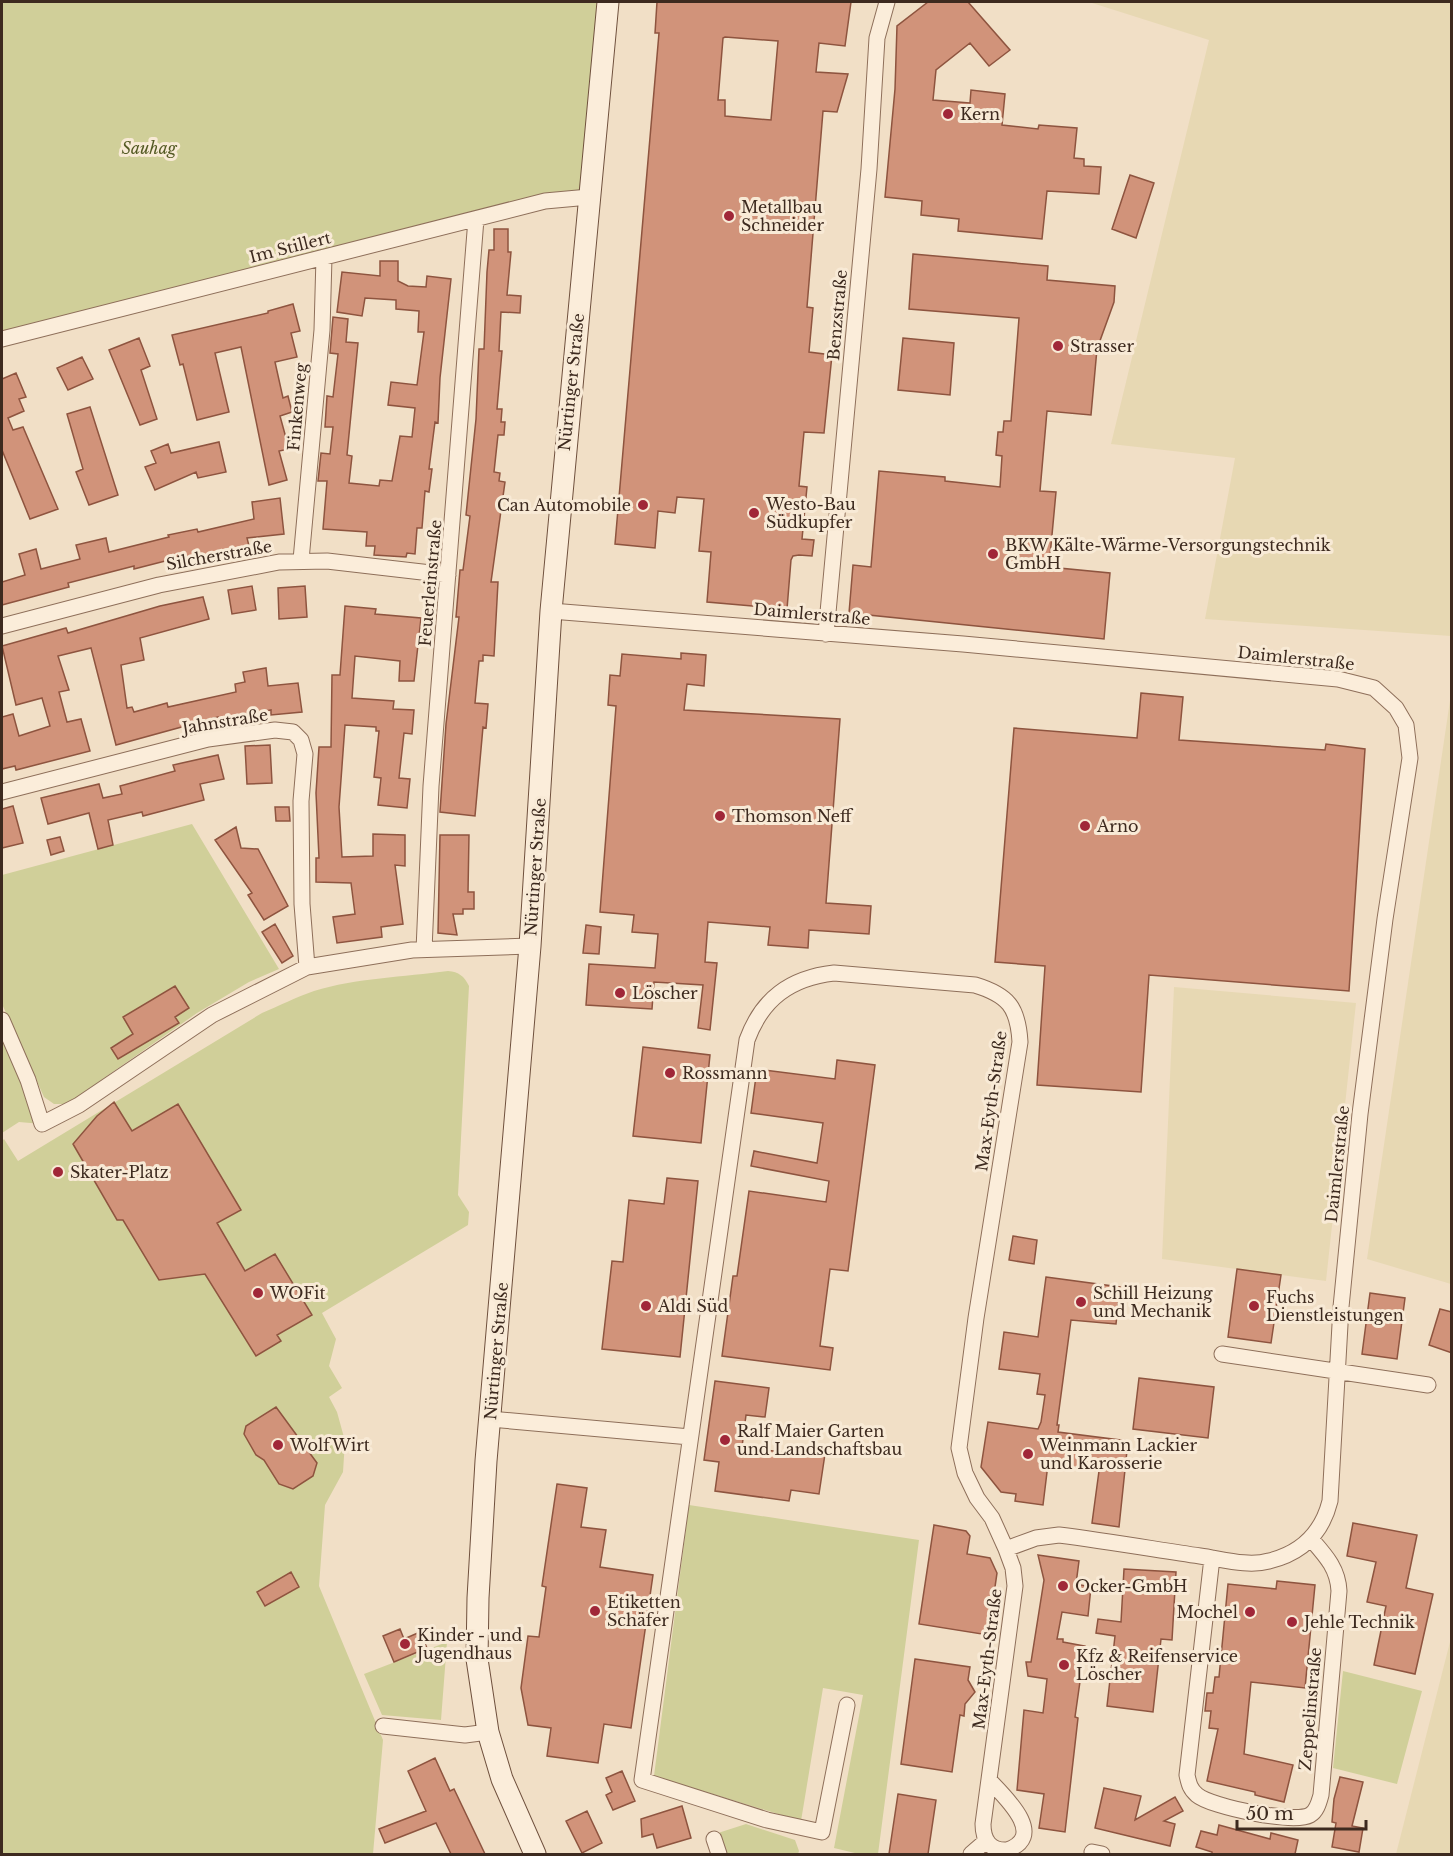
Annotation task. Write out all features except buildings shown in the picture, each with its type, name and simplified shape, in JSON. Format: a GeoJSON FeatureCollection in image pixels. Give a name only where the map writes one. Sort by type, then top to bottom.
{"type":"FeatureCollection","features":[{"type":"Feature","properties":{"kind":"main road","name":"Nürtinger Straße"},"geometry":{"type":"LineString","coordinates":[[535,1854],[502,1779],[488,1732],[481,1698],[477,1639],[490,1419],[530,946],[551,611],[608,2]]}},
{"type":"Feature","properties":{"kind":"street","name":"Benzstraße"},"geometry":{"type":"LineString","coordinates":[[826,634],[869,168],[877,38],[887,2]]}},
{"type":"Feature","properties":{"kind":"street","name":"Im Stillert"},"geometry":{"type":"LineString","coordinates":[[2,339],[545,201],[589,197]]}},
{"type":"Feature","properties":{"kind":"street","name":"Feuerleinstraße"},"geometry":{"type":"LineString","coordinates":[[424,950],[431,786],[476,219]]}},
{"type":"Feature","properties":{"kind":"street","name":"Finkenweg"},"geometry":{"type":"LineString","coordinates":[[302,561],[322,330],[324,257]]}},
{"type":"Feature","properties":{"kind":"street","name":"Silcherstraße"},"geometry":{"type":"LineString","coordinates":[[2,626],[159,585],[254,566],[327,561],[448,575]]}},
{"type":"Feature","properties":{"kind":"street","name":"Daimlerstraße"},"geometry":{"type":"LineString","coordinates":[[551,611],[1338,678],[1374,687],[1396,708],[1406,725],[1410,758],[1385,919],[1362,1103],[1341,1307],[1330,1500],[1321,1527],[1312,1540]]}},
{"type":"Feature","properties":{"kind":"street","name":"Jahnstraße"},"geometry":{"type":"LineString","coordinates":[[2,792],[208,739],[275,730],[293,732],[302,740],[305,753],[301,801],[301,848],[302,904],[307,967]]}},
{"type":"Feature","properties":{"kind":"street"},"geometry":{"type":"LineString","coordinates":[[2,1020],[28,1080],[42,1124],[58,1118],[98,1094],[212,1015],[307,967],[424,950],[530,946]]}},
{"type":"Feature","properties":{"kind":"street","name":"Max-Eyth-Straße"},"geometry":{"type":"LineString","coordinates":[[847,1705],[822,1832],[767,1820],[642,1780],[744,1060],[754,1022],[765,1005],[799,982],[815,975],[834,973],[975,985],[993,990],[1006,999],[1019,1022],[1020,1041],[959,1448],[965,1473],[977,1498],[992,1518],[1013,1568],[1013,1615],[982,1824],[986,1841]]}},
{"type":"Feature","properties":{"kind":"street"},"geometry":{"type":"LineString","coordinates":[[1222,1354],[1428,1385]]}},
{"type":"Feature","properties":{"kind":"street"},"geometry":{"type":"LineString","coordinates":[[490,1419],[690,1437]]}},
{"type":"Feature","properties":{"kind":"street"},"geometry":{"type":"LineString","coordinates":[[1006,1549],[1036,1538],[1059,1535],[1212,1558],[1266,1562],[1290,1553],[1312,1540]]}},
{"type":"Feature","properties":{"kind":"street","name":"Zeppelinstraße"},"geometry":{"type":"LineString","coordinates":[[1212,1558],[1187,1775],[1190,1789],[1199,1798],[1213,1802],[1278,1818],[1300,1818],[1312,1814],[1318,1806],[1321,1795],[1339,1591],[1338,1576],[1312,1540]]}},
{"type":"Feature","properties":{"kind":"street"},"geometry":{"type":"LineString","coordinates":[[383,1726],[465,1735],[488,1732]]}},
{"type":"Feature","properties":{"kind":"street"},"geometry":{"type":"LineString","coordinates":[[971,1854],[986,1841],[992,1847],[1007,1850],[1019,1843],[1024,1830],[1022,1819],[1016,1810],[989,1780]]}},
{"type":"Feature","properties":{"kind":"street"},"geometry":{"type":"LineString","coordinates":[[714,1839],[719,1854]]}},
{"type":"Feature","properties":{"kind":"shaded area"},"geometry":{"type":"Polygon","coordinates":[[[1089,2],[1451,2],[1451,636],[1205,619],[1235,458],[1111,444],[1209,40],[1089,2]]]}},
{"type":"Feature","properties":{"kind":"shaded area"},"geometry":{"type":"Polygon","coordinates":[[[1451,694],[1451,1284],[1367,1259],[1451,694]]]}},
{"type":"Feature","properties":{"kind":"shaded area"},"geometry":{"type":"Polygon","coordinates":[[[1174,987],[1356,1003],[1326,1281],[1162,1259],[1174,987]]]}},
{"type":"Feature","properties":{"kind":"shaded area"},"geometry":{"type":"Polygon","coordinates":[[[1451,1638],[1451,1854],[1396,1854],[1451,1638]]]}},
{"type":"Feature","properties":{"kind":"green space","name":"Sauhag"},"geometry":{"type":"Polygon","coordinates":[[[2,2],[608,2],[589,197],[2,339],[2,2]]]}},
{"type":"Feature","properties":{"kind":"green space"},"geometry":{"type":"Polygon","coordinates":[[[192,824],[279,969],[249,982],[197,1013],[67,1104],[54,1104],[44,1097],[2,1004],[2,875],[192,824]]]}},
{"type":"Feature","properties":{"kind":"green space"},"geometry":{"type":"Polygon","coordinates":[[[448,971],[461,975],[469,986],[458,1195],[469,1212],[468,1225],[322,1313],[336,1339],[329,1366],[342,1388],[329,1397],[337,1412],[345,1441],[343,1472],[325,1505],[319,1586],[383,1740],[373,1854],[2,1854],[2,1141],[4,1139],[18,1161],[262,1013],[307,993],[363,981],[448,971]]]}},
{"type":"Feature","properties":{"kind":"green space"},"geometry":{"type":"Polygon","coordinates":[[[2,1020],[42,1124],[19,1122],[2,1133],[2,1020]]]}},
{"type":"Feature","properties":{"kind":"green space"},"geometry":{"type":"Polygon","coordinates":[[[689,1505],[919,1540],[878,1854],[859,1854],[834,1848],[863,1695],[823,1688],[801,1821],[654,1776],[689,1505]]]}},
{"type":"Feature","properties":{"kind":"green space"},"geometry":{"type":"Polygon","coordinates":[[[447,1642],[441,1720],[382,1715],[364,1674],[447,1642]]]}},
{"type":"Feature","properties":{"kind":"green space"},"geometry":{"type":"Polygon","coordinates":[[[1343,1671],[1422,1691],[1397,1784],[1333,1768],[1343,1671]]]}},
{"type":"Feature","properties":{"kind":"green space"},"geometry":{"type":"Polygon","coordinates":[[[746,1824],[795,1840],[798,1854],[724,1854],[718,1833],[746,1824]]]}},
{"type":"Feature","properties":{"kind":"place","name":"Kern"},"geometry":{"type":"Point","coordinates":[948,114]}},
{"type":"Feature","properties":{"kind":"place","name":"Metallbau Schneider"},"geometry":{"type":"Point","coordinates":[729,216]}},
{"type":"Feature","properties":{"kind":"place","name":"Strasser"},"geometry":{"type":"Point","coordinates":[1058,346]}},
{"type":"Feature","properties":{"kind":"place","name":"Can Automobile"},"geometry":{"type":"Point","coordinates":[643,505]}},
{"type":"Feature","properties":{"kind":"place","name":"Westo-Bau Südkupfer"},"geometry":{"type":"Point","coordinates":[754,513]}},
{"type":"Feature","properties":{"kind":"place","name":"BKW Kälte-Wärme-Versorgungstechnik GmbH"},"geometry":{"type":"Point","coordinates":[993,554]}},
{"type":"Feature","properties":{"kind":"place","name":"Thomson Neff"},"geometry":{"type":"Point","coordinates":[720,816]}},
{"type":"Feature","properties":{"kind":"place","name":"Arno"},"geometry":{"type":"Point","coordinates":[1085,826]}},
{"type":"Feature","properties":{"kind":"place","name":"Löscher"},"geometry":{"type":"Point","coordinates":[620,993]}},
{"type":"Feature","properties":{"kind":"place","name":"Rossmann"},"geometry":{"type":"Point","coordinates":[670,1073]}},
{"type":"Feature","properties":{"kind":"place","name":"Skater-Platz"},"geometry":{"type":"Point","coordinates":[58,1172]}},
{"type":"Feature","properties":{"kind":"place","name":"WOFit"},"geometry":{"type":"Point","coordinates":[258,1293]}},
{"type":"Feature","properties":{"kind":"place","name":"Schill Heizung und Mechanik"},"geometry":{"type":"Point","coordinates":[1081,1302]}},
{"type":"Feature","properties":{"kind":"place","name":"Aldi Süd"},"geometry":{"type":"Point","coordinates":[646,1306]}},
{"type":"Feature","properties":{"kind":"place","name":"Fuchs Dienstleistungen"},"geometry":{"type":"Point","coordinates":[1254,1306]}},
{"type":"Feature","properties":{"kind":"place","name":"Ralf Maier Garten und Landschaftsbau"},"geometry":{"type":"Point","coordinates":[725,1440]}},
{"type":"Feature","properties":{"kind":"place","name":"WolfWirt"},"geometry":{"type":"Point","coordinates":[278,1445]}},
{"type":"Feature","properties":{"kind":"place","name":"Weinmann Lackier und Karosserie"},"geometry":{"type":"Point","coordinates":[1028,1454]}},
{"type":"Feature","properties":{"kind":"place","name":"Ocker-GmbH"},"geometry":{"type":"Point","coordinates":[1063,1586]}},
{"type":"Feature","properties":{"kind":"place","name":"Etiketten Schäfer"},"geometry":{"type":"Point","coordinates":[595,1611]}},
{"type":"Feature","properties":{"kind":"place","name":"Mochel"},"geometry":{"type":"Point","coordinates":[1250,1612]}},
{"type":"Feature","properties":{"kind":"place","name":"Jehle Technik"},"geometry":{"type":"Point","coordinates":[1292,1622]}},
{"type":"Feature","properties":{"kind":"place","name":"Kinder - und Jugendhaus"},"geometry":{"type":"Point","coordinates":[405,1644]}},
{"type":"Feature","properties":{"kind":"place","name":"Kfz & Reifenservice Löscher"},"geometry":{"type":"Point","coordinates":[1064,1665]}}]}
